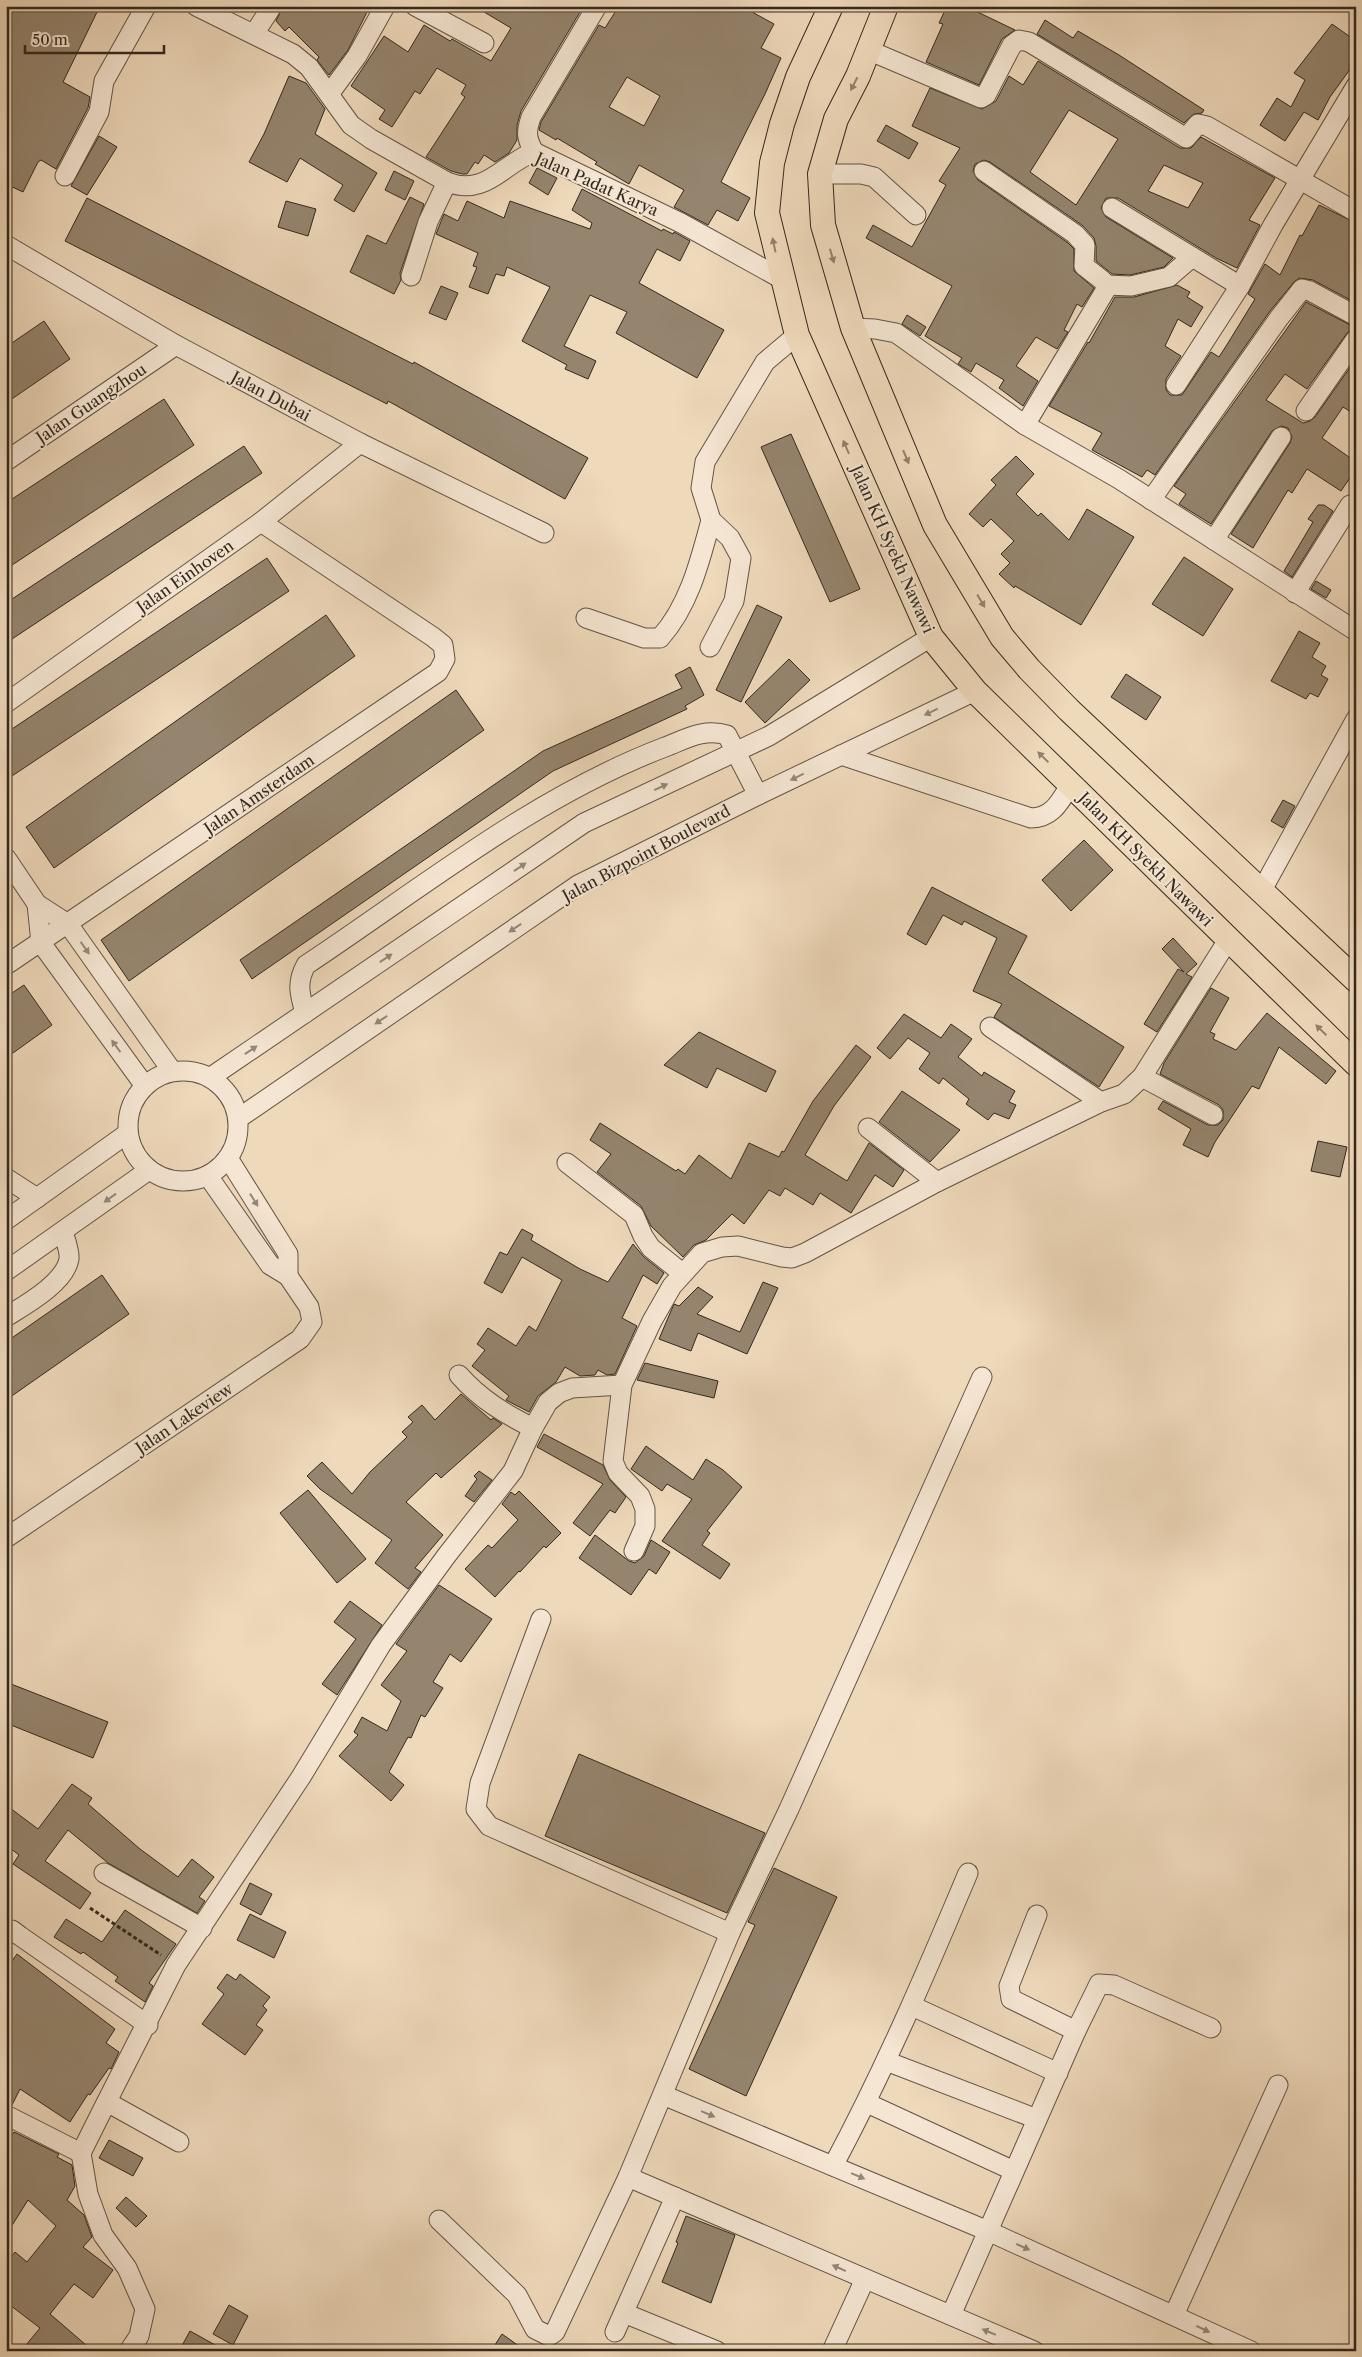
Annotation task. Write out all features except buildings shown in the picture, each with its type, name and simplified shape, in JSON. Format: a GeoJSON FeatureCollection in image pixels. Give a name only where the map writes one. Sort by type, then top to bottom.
{"type":"FeatureCollection","features":[{"type":"Feature","properties":{"kind":"main road","name":"Jalan KH Syekh Nawawi"},"geometry":{"type":"LineString","coordinates":[[831,6],[798,77],[772,163],[767,213],[797,335],[931,637],[975,691],[1356,1064]]}},
{"type":"Feature","properties":{"kind":"main road"},"geometry":{"type":"LineString","coordinates":[[886,6],[858,76],[836,120],[820,174],[823,226],[853,328],[935,525],[1002,636],[1029,669],[1069,710],[1356,980]]}},
{"type":"Feature","properties":{"kind":"street"},"geometry":{"type":"LineString","coordinates":[[65,176],[99,112],[104,81],[146,6]]}},
{"type":"Feature","properties":{"kind":"street","name":"Jalan Padat Karya"},"geometry":{"type":"LineString","coordinates":[[196,6],[293,54],[309,67],[330,93],[351,125],[371,139],[447,182],[460,187],[474,186],[485,182],[534,152],[681,223],[782,279]]}},
{"type":"Feature","properties":{"kind":"street"},"geometry":{"type":"LineString","coordinates":[[254,34],[272,6]]}},
{"type":"Feature","properties":{"kind":"street"},"geometry":{"type":"LineString","coordinates":[[330,93],[357,56],[385,6]]}},
{"type":"Feature","properties":{"kind":"street"},"geometry":{"type":"LineString","coordinates":[[416,6],[484,43]]}},
{"type":"Feature","properties":{"kind":"street"},"geometry":{"type":"LineString","coordinates":[[534,152],[526,138],[526,131],[531,117],[597,6]]}},
{"type":"Feature","properties":{"kind":"street"},"geometry":{"type":"LineString","coordinates":[[868,50],[981,98],[986,95],[1012,45],[1019,40],[1030,42],[1186,138],[1198,124],[1202,124],[1300,178],[1356,212]]}},
{"type":"Feature","properties":{"kind":"street"},"geometry":{"type":"LineString","coordinates":[[1176,385],[1240,286],[1300,178],[1356,86]]}},
{"type":"Feature","properties":{"kind":"street"},"geometry":{"type":"LineString","coordinates":[[984,171],[1075,234],[1085,245],[1084,266],[1106,285],[1132,286],[1169,277],[1192,257]]}},
{"type":"Feature","properties":{"kind":"street"},"geometry":{"type":"LineString","coordinates":[[820,174],[861,174],[874,177],[916,215]]}},
{"type":"Feature","properties":{"kind":"street"},"geometry":{"type":"LineString","coordinates":[[412,276],[428,222],[447,182]]}},
{"type":"Feature","properties":{"kind":"street"},"geometry":{"type":"LineString","coordinates":[[1112,208],[1240,286]]}},
{"type":"Feature","properties":{"kind":"street","name":"Jalan Dubai"},"geometry":{"type":"LineString","coordinates":[[6,245],[176,346],[360,443],[544,533]]}},
{"type":"Feature","properties":{"kind":"street"},"geometry":{"type":"LineString","coordinates":[[1025,425],[1106,285]]}},
{"type":"Feature","properties":{"kind":"street"},"geometry":{"type":"LineString","coordinates":[[1151,500],[1279,318],[1302,289],[1310,291],[1356,316]]}},
{"type":"Feature","properties":{"kind":"street"},"geometry":{"type":"LineString","coordinates":[[853,328],[876,329],[896,333],[1025,425],[1151,500],[1356,631]]}},
{"type":"Feature","properties":{"kind":"street"},"geometry":{"type":"LineString","coordinates":[[710,647],[734,601],[741,558],[730,538],[711,520],[701,488],[705,462],[765,362],[797,335]]}},
{"type":"Feature","properties":{"kind":"street"},"geometry":{"type":"LineString","coordinates":[[1306,411],[1356,339]]}},
{"type":"Feature","properties":{"kind":"street","name":"Jalan Guangzhou"},"geometry":{"type":"LineString","coordinates":[[6,461],[176,346]]}},
{"type":"Feature","properties":{"kind":"street"},"geometry":{"type":"LineString","coordinates":[[1214,540],[1281,437]]}},
{"type":"Feature","properties":{"kind":"street","name":"Jalan Einhoven"},"geometry":{"type":"LineString","coordinates":[[6,703],[261,522],[360,443]]}},
{"type":"Feature","properties":{"kind":"street"},"geometry":{"type":"LineString","coordinates":[[1296,593],[1350,505]]}},
{"type":"Feature","properties":{"kind":"street"},"geometry":{"type":"LineString","coordinates":[[586,618],[644,638],[660,638],[669,628],[696,576],[711,520]]}},
{"type":"Feature","properties":{"kind":"street","name":"Jalan Amsterdam"},"geometry":{"type":"LineString","coordinates":[[6,965],[438,672],[445,659],[443,645],[433,636],[261,522]]}},
{"type":"Feature","properties":{"kind":"street"},"geometry":{"type":"LineString","coordinates":[[211,1077],[584,823],[769,736],[931,637]]}},
{"type":"Feature","properties":{"kind":"street","name":"Jalan Bizpoint Boulevard"},"geometry":{"type":"LineString","coordinates":[[239,1118],[578,885],[758,795],[975,691]]}},
{"type":"Feature","properties":{"kind":"street"},"geometry":{"type":"LineString","coordinates":[[1262,890],[1356,719]]}},
{"type":"Feature","properties":{"kind":"street"},"geometry":{"type":"LineString","coordinates":[[305,1013],[298,987],[301,974],[306,966],[497,836],[572,789],[643,755],[703,732],[715,731],[726,735],[758,795]]}},
{"type":"Feature","properties":{"kind":"street"},"geometry":{"type":"LineString","coordinates":[[840,756],[1031,818],[1041,818],[1049,814],[1057,807],[1071,784]]}},
{"type":"Feature","properties":{"kind":"street"},"geometry":{"type":"LineString","coordinates":[[6,858],[37,904],[68,924],[172,1071]]}},
{"type":"Feature","properties":{"kind":"street"},"geometry":{"type":"LineString","coordinates":[[37,904],[41,942],[145,1086]]}},
{"type":"Feature","properties":{"kind":"street"},"geometry":{"type":"LineString","coordinates":[[634,1551],[645,1526],[645,1509],[640,1496],[618,1473],[613,1461],[622,1385],[652,1321],[682,1273],[702,1253],[722,1247],[738,1246],[792,1258],[806,1253],[936,1182],[1101,1102],[1124,1094],[1142,1077],[1228,940]]}},
{"type":"Feature","properties":{"kind":"street"},"geometry":{"type":"LineString","coordinates":[[990,1027],[1101,1102]]}},
{"type":"Feature","properties":{"kind":"street"},"geometry":{"type":"LineString","coordinates":[[192,1070],[211,1077],[230,1094],[239,1118],[238,1139],[228,1158],[208,1176],[188,1182],[168,1180],[149,1170],[135,1154],[128,1133],[129,1116],[134,1100],[145,1086],[157,1076],[172,1071],[192,1070]]}},
{"type":"Feature","properties":{"kind":"street"},"geometry":{"type":"LineString","coordinates":[[1142,1077],[1213,1116]]}},
{"type":"Feature","properties":{"kind":"street"},"geometry":{"type":"LineString","coordinates":[[868,1128],[936,1182]]}},
{"type":"Feature","properties":{"kind":"street"},"geometry":{"type":"LineString","coordinates":[[6,1220],[128,1133]]}},
{"type":"Feature","properties":{"kind":"street"},"geometry":{"type":"LineString","coordinates":[[228,1158],[288,1254],[288,1276]]}},
{"type":"Feature","properties":{"kind":"street"},"geometry":{"type":"LineString","coordinates":[[567,1163],[634,1215],[642,1236],[651,1248],[682,1273]]}},
{"type":"Feature","properties":{"kind":"street"},"geometry":{"type":"LineString","coordinates":[[6,1271],[149,1170]]}},
{"type":"Feature","properties":{"kind":"street"},"geometry":{"type":"LineString","coordinates":[[208,1176],[270,1265],[288,1276]]}},
{"type":"Feature","properties":{"kind":"street"},"geometry":{"type":"LineString","coordinates":[[6,1178],[37,1198]]}},
{"type":"Feature","properties":{"kind":"street"},"geometry":{"type":"LineString","coordinates":[[6,1317],[43,1293],[58,1280],[69,1259],[63,1232]]}},
{"type":"Feature","properties":{"kind":"street","name":"Jalan Lakeview"},"geometry":{"type":"LineString","coordinates":[[6,1538],[300,1339],[312,1322],[309,1307],[288,1276]]}},
{"type":"Feature","properties":{"kind":"street"},"geometry":{"type":"LineString","coordinates":[[459,1375],[479,1395],[505,1414],[533,1428]]}},
{"type":"Feature","properties":{"kind":"street"},"geometry":{"type":"LineString","coordinates":[[439,2220],[517,2295],[535,2329],[549,2336],[556,2332],[628,2177],[730,1933],[789,1809],[982,1377]]}},
{"type":"Feature","properties":{"kind":"street"},"geometry":{"type":"LineString","coordinates":[[129,2351],[139,2336],[145,2309],[127,2268],[103,2235],[88,2194],[81,2153],[148,2025],[176,1965],[301,1777],[381,1645],[458,1541],[513,1471],[533,1428],[548,1402],[559,1393],[572,1388],[622,1385]]}},
{"type":"Feature","properties":{"kind":"street"},"geometry":{"type":"LineString","coordinates":[[541,1619],[480,1783],[476,1809],[489,1826],[730,1933]]}},
{"type":"Feature","properties":{"kind":"street"},"geometry":{"type":"LineString","coordinates":[[104,1873],[202,1928]]}},
{"type":"Feature","properties":{"kind":"street"},"geometry":{"type":"LineString","coordinates":[[833,2166],[867,2103],[912,2006],[968,1873]]}},
{"type":"Feature","properties":{"kind":"street"},"geometry":{"type":"LineString","coordinates":[[1037,1915],[1009,1986],[1011,1999],[1076,2031]]}},
{"type":"Feature","properties":{"kind":"street"},"geometry":{"type":"LineString","coordinates":[[6,1930],[12,1930],[148,2025]]}},
{"type":"Feature","properties":{"kind":"street"},"geometry":{"type":"LineString","coordinates":[[951,2315],[1076,2031],[1099,1984],[1114,1984],[1211,2028]]}},
{"type":"Feature","properties":{"kind":"street"},"geometry":{"type":"LineString","coordinates":[[912,2006],[1058,2073]]}},
{"type":"Feature","properties":{"kind":"street"},"geometry":{"type":"LineString","coordinates":[[886,2061],[1037,2119]]}},
{"type":"Feature","properties":{"kind":"street"},"geometry":{"type":"LineString","coordinates":[[1174,2315],[1278,2085]]}},
{"type":"Feature","properties":{"kind":"street"},"geometry":{"type":"LineString","coordinates":[[663,2095],[988,2232],[1174,2315],[1242,2349]]}},
{"type":"Feature","properties":{"kind":"street"},"geometry":{"type":"LineString","coordinates":[[107,2102],[179,2142]]}},
{"type":"Feature","properties":{"kind":"street"},"geometry":{"type":"LineString","coordinates":[[867,2103],[1014,2171]]}},
{"type":"Feature","properties":{"kind":"street"},"geometry":{"type":"LineString","coordinates":[[6,2115],[81,2153]]}},
{"type":"Feature","properties":{"kind":"street"},"geometry":{"type":"LineString","coordinates":[[628,2177],[1034,2351]]}},
{"type":"Feature","properties":{"kind":"street"},"geometry":{"type":"LineString","coordinates":[[615,2332],[675,2196]]}},
{"type":"Feature","properties":{"kind":"street"},"geometry":{"type":"LineString","coordinates":[[832,2351],[865,2279]]}},
{"type":"Feature","properties":{"kind":"street"},"geometry":{"type":"LineString","coordinates":[[624,2313],[716,2351]]}},
{"type":"Feature","properties":{"kind":"path"},"geometry":{"type":"LineString","coordinates":[[90,1908],[176,1965]]}}]}
